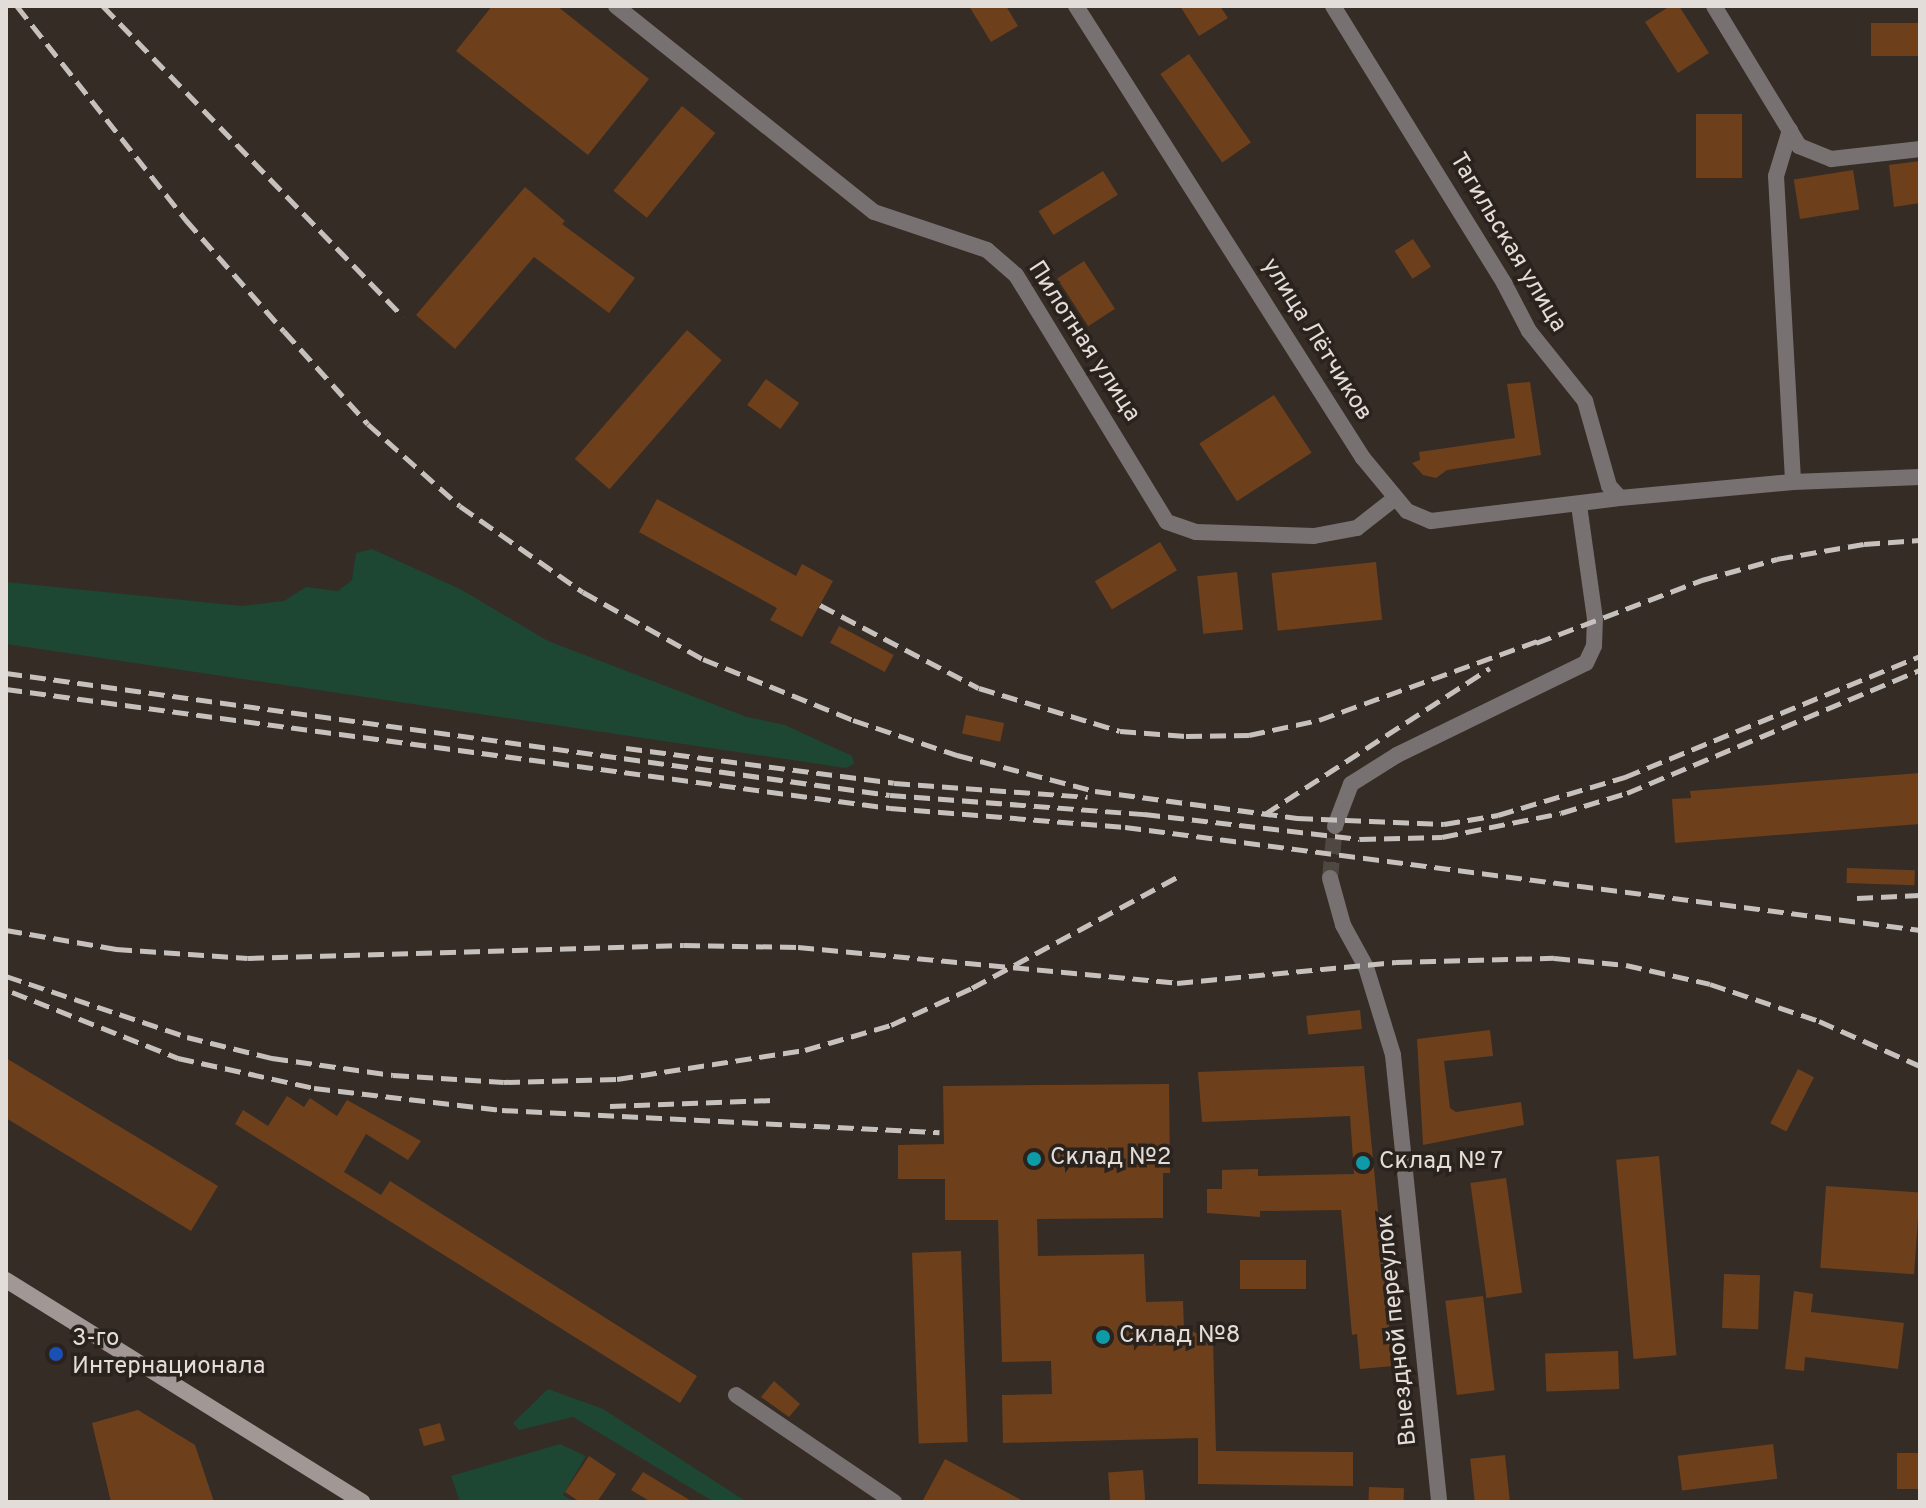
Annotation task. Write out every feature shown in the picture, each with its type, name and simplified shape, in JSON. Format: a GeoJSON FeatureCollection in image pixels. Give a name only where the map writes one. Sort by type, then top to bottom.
{"type":"FeatureCollection","features":[{"type":"Feature","properties":{"kind":"main road"},"geometry":{"type":"LineString","coordinates":[[6,1280],[362,1502]]}},
{"type":"Feature","properties":{"kind":"street","name":"Пилотная улица"},"geometry":{"type":"LineString","coordinates":[[616,6],[874,212],[987,250],[1016,275],[1167,522],[1196,532],[1314,536],[1357,528],[1394,499]]}},
{"type":"Feature","properties":{"kind":"street","name":"улица Лётчиков"},"geometry":{"type":"LineString","coordinates":[[1076,6],[1363,458],[1394,499],[1431,521],[1620,498]]}},
{"type":"Feature","properties":{"kind":"street","name":"Тагильская улица"},"geometry":{"type":"LineString","coordinates":[[1333,6],[1504,283],[1529,331],[1585,401],[1609,486],[1620,498]]}},
{"type":"Feature","properties":{"kind":"street"},"geometry":{"type":"LineString","coordinates":[[1714,6],[1799,146],[1831,159],[1920,149]]}},
{"type":"Feature","properties":{"kind":"street"},"geometry":{"type":"LineString","coordinates":[[1790,130],[1776,176],[1793,482]]}},
{"type":"Feature","properties":{"kind":"street"},"geometry":{"type":"LineString","coordinates":[[1620,498],[1793,482],[1920,477]]}},
{"type":"Feature","properties":{"kind":"street"},"geometry":{"type":"LineString","coordinates":[[1335,826],[1351,784],[1397,755],[1586,663],[1594,646],[1595,619],[1579,505]]}},
{"type":"Feature","properties":{"kind":"street","name":"Выездной переулок"},"geometry":{"type":"LineString","coordinates":[[1330,878],[1343,925],[1366,967],[1393,1055],[1439,1502]]}},
{"type":"Feature","properties":{"kind":"street"},"geometry":{"type":"LineString","coordinates":[[736,1395],[894,1502]]}},
{"type":"Feature","properties":{"kind":"green space"},"geometry":{"type":"Polygon","coordinates":[[[372,549],[462,590],[548,641],[747,717],[785,725],[852,756],[854,764],[846,768],[6,644],[6,582],[242,606],[284,601],[306,587],[338,591],[352,580],[356,553],[372,549]]]}},
{"type":"Feature","properties":{"kind":"green space"},"geometry":{"type":"Polygon","coordinates":[[[548,1389],[603,1409],[747,1502],[714,1502],[573,1417],[519,1430],[513,1423],[548,1389]]]}},
{"type":"Feature","properties":{"kind":"green space"},"geometry":{"type":"Polygon","coordinates":[[[560,1444],[586,1456],[563,1495],[574,1502],[460,1502],[451,1476],[560,1444]]]}},
{"type":"Feature","properties":{"kind":"building"},"geometry":{"type":"Polygon","coordinates":[[[492,6],[557,6],[649,79],[588,155],[456,51],[492,6]]]}},
{"type":"Feature","properties":{"kind":"building"},"geometry":{"type":"Polygon","coordinates":[[[969,6],[1006,6],[1018,26],[991,42],[969,6]]]}},
{"type":"Feature","properties":{"kind":"building"},"geometry":{"type":"Polygon","coordinates":[[[1180,6],[1220,6],[1228,18],[1199,36],[1180,6]]]}},
{"type":"Feature","properties":{"kind":"building"},"geometry":{"type":"Polygon","coordinates":[[[1670,6],[1679,6],[1709,53],[1678,73],[1645,22],[1670,6]]]}},
{"type":"Feature","properties":{"kind":"building"},"geometry":{"type":"Polygon","coordinates":[[[1871,23],[1920,23],[1920,56],[1871,56],[1871,23]]]}},
{"type":"Feature","properties":{"kind":"building"},"geometry":{"type":"Polygon","coordinates":[[[1189,54],[1251,142],[1222,163],[1160,74],[1189,54]]]}},
{"type":"Feature","properties":{"kind":"building"},"geometry":{"type":"Polygon","coordinates":[[[682,106],[715,133],[647,218],[613,191],[682,106]]]}},
{"type":"Feature","properties":{"kind":"building"},"geometry":{"type":"Polygon","coordinates":[[[1696,114],[1742,114],[1742,178],[1696,178],[1696,114]]]}},
{"type":"Feature","properties":{"kind":"building"},"geometry":{"type":"Polygon","coordinates":[[[1920,161],[1920,203],[1894,207],[1889,165],[1920,161]]]}},
{"type":"Feature","properties":{"kind":"building"},"geometry":{"type":"Polygon","coordinates":[[[1853,170],[1859,210],[1800,219],[1794,179],[1853,170]]]}},
{"type":"Feature","properties":{"kind":"building"},"geometry":{"type":"Polygon","coordinates":[[[1103,171],[1118,195],[1053,235],[1039,211],[1103,171]]]}},
{"type":"Feature","properties":{"kind":"building"},"geometry":{"type":"Polygon","coordinates":[[[525,187],[565,221],[562,224],[635,278],[609,313],[534,257],[455,349],[416,315],[525,187]]]}},
{"type":"Feature","properties":{"kind":"building"},"geometry":{"type":"Polygon","coordinates":[[[1413,239],[1431,267],[1413,279],[1395,251],[1413,239]]]}},
{"type":"Feature","properties":{"kind":"building"},"geometry":{"type":"Polygon","coordinates":[[[1084,261],[1115,309],[1088,326],[1057,278],[1084,261]]]}},
{"type":"Feature","properties":{"kind":"building"},"geometry":{"type":"Polygon","coordinates":[[[687,330],[722,360],[610,489],[575,459],[687,330]]]}},
{"type":"Feature","properties":{"kind":"building"},"geometry":{"type":"Polygon","coordinates":[[[766,379],[799,403],[780,429],[747,405],[766,379]]]}},
{"type":"Feature","properties":{"kind":"building"},"geometry":{"type":"Polygon","coordinates":[[[1530,382],[1541,455],[1447,470],[1436,478],[1423,475],[1412,463],[1420,460],[1419,452],[1515,438],[1507,384],[1530,382]]]}},
{"type":"Feature","properties":{"kind":"building"},"geometry":{"type":"Polygon","coordinates":[[[1274,395],[1312,453],[1237,501],[1199,443],[1274,395]]]}},
{"type":"Feature","properties":{"kind":"building"},"geometry":{"type":"Polygon","coordinates":[[[657,499],[796,576],[802,564],[833,581],[802,637],[770,620],[777,608],[639,532],[657,499]]]}},
{"type":"Feature","properties":{"kind":"building"},"geometry":{"type":"Polygon","coordinates":[[[1160,542],[1177,570],[1112,609],[1095,581],[1160,542]]]}},
{"type":"Feature","properties":{"kind":"building"},"geometry":{"type":"Polygon","coordinates":[[[1376,562],[1382,620],[1278,631],[1272,573],[1376,562]]]}},
{"type":"Feature","properties":{"kind":"building"},"geometry":{"type":"Polygon","coordinates":[[[1237,572],[1243,630],[1203,634],[1197,576],[1237,572]]]}},
{"type":"Feature","properties":{"kind":"building"},"geometry":{"type":"Polygon","coordinates":[[[839,626],[894,655],[885,672],[830,643],[839,626]]]}},
{"type":"Feature","properties":{"kind":"building"},"geometry":{"type":"Polygon","coordinates":[[[966,715],[1004,723],[1000,742],[962,734],[966,715]]]}},
{"type":"Feature","properties":{"kind":"building"},"geometry":{"type":"Polygon","coordinates":[[[1920,773],[1920,824],[1675,843],[1672,799],[1691,798],[1690,791],[1920,773]]]}},
{"type":"Feature","properties":{"kind":"building"},"geometry":{"type":"Polygon","coordinates":[[[1847,868],[1915,870],[1914,885],[1846,883],[1847,868]]]}},
{"type":"Feature","properties":{"kind":"building"},"geometry":{"type":"Polygon","coordinates":[[[1360,1010],[1362,1029],[1308,1035],[1306,1016],[1360,1010]]]}},
{"type":"Feature","properties":{"kind":"building"},"geometry":{"type":"Polygon","coordinates":[[[1490,1030],[1493,1056],[1444,1061],[1450,1108],[1456,1112],[1521,1102],[1524,1125],[1423,1145],[1417,1039],[1490,1030]]]}},
{"type":"Feature","properties":{"kind":"building"},"geometry":{"type":"Polygon","coordinates":[[[6,1058],[218,1186],[191,1231],[6,1118],[6,1058]]]}},
{"type":"Feature","properties":{"kind":"building"},"geometry":{"type":"Polygon","coordinates":[[[1364,1066],[1393,1366],[1360,1369],[1357,1334],[1352,1335],[1341,1210],[1260,1211],[1260,1217],[1207,1213],[1207,1189],[1222,1189],[1222,1170],[1258,1169],[1258,1176],[1354,1174],[1350,1116],[1202,1122],[1198,1072],[1364,1066]]]}},
{"type":"Feature","properties":{"kind":"building"},"geometry":{"type":"Polygon","coordinates":[[[1798,1069],[1814,1077],[1786,1132],[1770,1123],[1798,1069]]]}},
{"type":"Feature","properties":{"kind":"building"},"geometry":{"type":"Polygon","coordinates":[[[1169,1084],[1170,1173],[1163,1173],[1163,1218],[1037,1219],[1038,1256],[1144,1254],[1146,1302],[1183,1301],[1184,1328],[1213,1340],[1216,1451],[1353,1452],[1353,1486],[1198,1484],[1198,1438],[1003,1443],[1002,1395],[1052,1394],[1051,1361],[1002,1362],[998,1220],[945,1220],[945,1179],[898,1179],[898,1145],[944,1144],[943,1086],[1169,1084]]]}},
{"type":"Feature","properties":{"kind":"building"},"geometry":{"type":"Polygon","coordinates":[[[287,1096],[304,1107],[310,1098],[337,1116],[347,1100],[421,1141],[408,1160],[366,1134],[344,1172],[381,1195],[390,1181],[697,1376],[680,1403],[235,1124],[243,1110],[268,1126],[287,1096]]]}},
{"type":"Feature","properties":{"kind":"building"},"geometry":{"type":"Polygon","coordinates":[[[1659,1156],[1676,1355],[1634,1359],[1616,1160],[1659,1156]]]}},
{"type":"Feature","properties":{"kind":"building"},"geometry":{"type":"Polygon","coordinates":[[[1506,1178],[1522,1293],[1486,1298],[1470,1183],[1506,1178]]]}},
{"type":"Feature","properties":{"kind":"building"},"geometry":{"type":"Polygon","coordinates":[[[1826,1186],[1920,1193],[1914,1274],[1820,1268],[1826,1186]]]}},
{"type":"Feature","properties":{"kind":"building"},"geometry":{"type":"Polygon","coordinates":[[[961,1251],[968,1442],[919,1444],[912,1253],[961,1251]]]}},
{"type":"Feature","properties":{"kind":"building"},"geometry":{"type":"Polygon","coordinates":[[[1240,1260],[1306,1260],[1306,1289],[1240,1289],[1240,1260]]]}},
{"type":"Feature","properties":{"kind":"building"},"geometry":{"type":"Polygon","coordinates":[[[1724,1274],[1760,1275],[1758,1329],[1722,1328],[1724,1274]]]}},
{"type":"Feature","properties":{"kind":"building"},"geometry":{"type":"Polygon","coordinates":[[[1794,1291],[1813,1294],[1811,1312],[1904,1323],[1898,1369],[1805,1357],[1804,1371],[1785,1369],[1794,1291]]]}},
{"type":"Feature","properties":{"kind":"building"},"geometry":{"type":"Polygon","coordinates":[[[1483,1296],[1495,1390],[1457,1395],[1445,1301],[1483,1296]]]}},
{"type":"Feature","properties":{"kind":"building"},"geometry":{"type":"Polygon","coordinates":[[[1618,1351],[1619,1389],[1546,1392],[1545,1354],[1618,1351]]]}},
{"type":"Feature","properties":{"kind":"building"},"geometry":{"type":"Polygon","coordinates":[[[774,1381],[800,1404],[789,1417],[761,1397],[774,1381]]]}},
{"type":"Feature","properties":{"kind":"building"},"geometry":{"type":"Polygon","coordinates":[[[138,1410],[195,1445],[214,1502],[111,1502],[92,1423],[138,1410]]]}},
{"type":"Feature","properties":{"kind":"building"},"geometry":{"type":"Polygon","coordinates":[[[440,1423],[445,1440],[424,1446],[419,1429],[440,1423]]]}},
{"type":"Feature","properties":{"kind":"building"},"geometry":{"type":"Polygon","coordinates":[[[1773,1444],[1777,1479],[1682,1490],[1678,1456],[1773,1444]]]}},
{"type":"Feature","properties":{"kind":"building"},"geometry":{"type":"Polygon","coordinates":[[[1897,1453],[1920,1453],[1920,1489],[1897,1489],[1897,1453]]]}},
{"type":"Feature","properties":{"kind":"building"},"geometry":{"type":"Polygon","coordinates":[[[1505,1455],[1510,1502],[1475,1502],[1470,1459],[1505,1455]]]}},
{"type":"Feature","properties":{"kind":"building"},"geometry":{"type":"Polygon","coordinates":[[[589,1456],[616,1474],[597,1502],[580,1502],[565,1492],[589,1456]]]}},
{"type":"Feature","properties":{"kind":"building"},"geometry":{"type":"Polygon","coordinates":[[[945,1459],[1025,1502],[922,1502],[945,1459]]]}},
{"type":"Feature","properties":{"kind":"building"},"geometry":{"type":"Polygon","coordinates":[[[1143,1470],[1145,1502],[1110,1502],[1108,1472],[1143,1470]]]}},
{"type":"Feature","properties":{"kind":"building"},"geometry":{"type":"Polygon","coordinates":[[[643,1472],[693,1502],[651,1502],[631,1490],[643,1472]]]}},
{"type":"Feature","properties":{"kind":"building"},"geometry":{"type":"Polygon","coordinates":[[[1369,1487],[1404,1488],[1403,1502],[1368,1502],[1369,1487]]]}},
{"type":"Feature","properties":{"kind":"tunnel"},"geometry":{"type":"LineString","coordinates":[[1330,878],[1335,826]]}},
{"type":"Feature","properties":{"kind":"railway"},"geometry":{"type":"LineString","coordinates":[[17,6],[186,220],[284,331],[368,424],[460,506],[583,592],[703,659],[853,720],[957,755],[1095,791],[1297,818],[1444,824],[1498,815],[1625,777],[1920,656]]}},
{"type":"Feature","properties":{"kind":"railway"},"geometry":{"type":"LineString","coordinates":[[103,6],[403,317]]}},
{"type":"Feature","properties":{"kind":"railway"},"geometry":{"type":"LineString","coordinates":[[1536,643],[1702,580],[1777,559],[1864,544],[1920,540]]}},
{"type":"Feature","properties":{"kind":"railway"},"geometry":{"type":"LineString","coordinates":[[820,605],[979,688],[1120,731],[1186,736],[1249,735],[1319,720],[1543,639]]}},
{"type":"Feature","properties":{"kind":"railway"},"geometry":{"type":"LineString","coordinates":[[1265,814],[1490,668]]}},
{"type":"Feature","properties":{"kind":"railway"},"geometry":{"type":"LineString","coordinates":[[6,673],[890,795],[1144,814],[1360,839],[1442,837],[1561,813],[1627,793],[1920,670]]}},
{"type":"Feature","properties":{"kind":"railway"},"geometry":{"type":"LineString","coordinates":[[6,689],[890,808],[1125,827],[1920,930]]}},
{"type":"Feature","properties":{"kind":"railway"},"geometry":{"type":"LineString","coordinates":[[626,748],[894,783],[1087,797]]}},
{"type":"Feature","properties":{"kind":"railway"},"geometry":{"type":"LineString","coordinates":[[6,976],[187,1037],[272,1058],[393,1075],[504,1082],[617,1079],[805,1050],[891,1025],[972,988],[1181,875]]}},
{"type":"Feature","properties":{"kind":"railway"},"geometry":{"type":"LineString","coordinates":[[1857,898],[1920,895]]}},
{"type":"Feature","properties":{"kind":"railway"},"geometry":{"type":"LineString","coordinates":[[6,930],[116,949],[248,958],[684,945],[798,947],[1177,983],[1396,962],[1554,958],[1626,965],[1710,984],[1819,1021],[1920,1066]]}},
{"type":"Feature","properties":{"kind":"railway"},"geometry":{"type":"LineString","coordinates":[[12,992],[178,1058],[314,1088],[502,1110],[939,1132]]}},
{"type":"Feature","properties":{"kind":"railway"},"geometry":{"type":"LineString","coordinates":[[610,1106],[773,1100]]}},
{"type":"Feature","properties":{"kind":"place","name":"Склад №2"},"geometry":{"type":"Point","coordinates":[1034,1159]}},
{"type":"Feature","properties":{"kind":"place","name":"Склад № 7"},"geometry":{"type":"Point","coordinates":[1363,1163]}},
{"type":"Feature","properties":{"kind":"place","name":"Склад №8"},"geometry":{"type":"Point","coordinates":[1103,1337]}},
{"type":"Feature","properties":{"kind":"place","name":"3-го Интернационала"},"geometry":{"type":"Point","coordinates":[56,1354]}}]}
